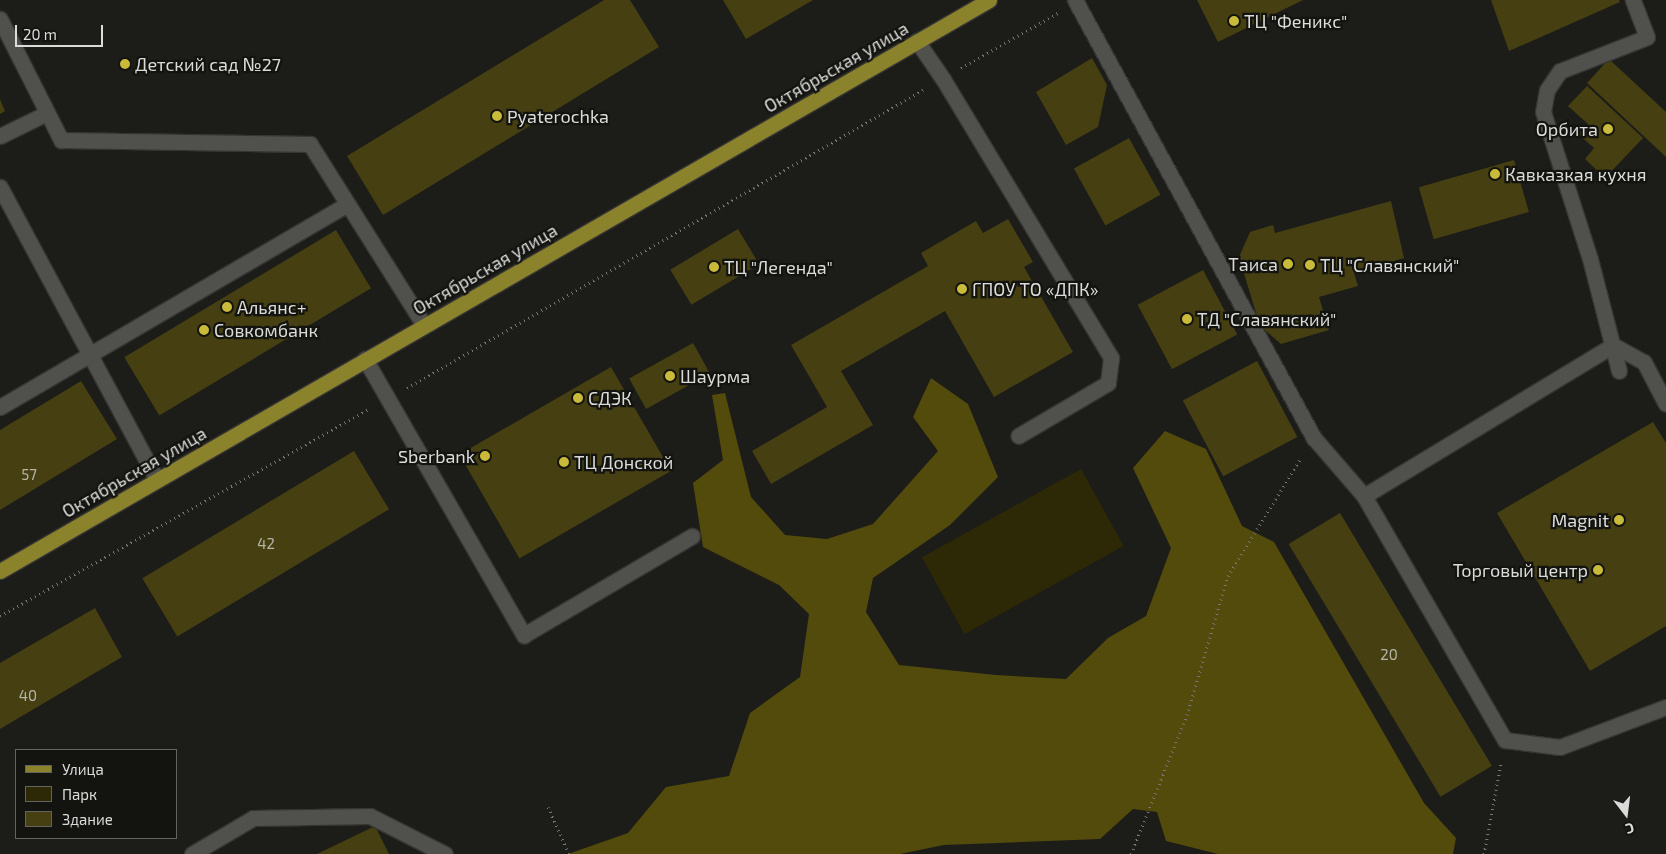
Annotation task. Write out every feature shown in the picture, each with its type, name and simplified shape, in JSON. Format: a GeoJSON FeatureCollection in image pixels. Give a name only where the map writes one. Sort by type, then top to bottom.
{"type":"FeatureCollection","features":[{"type":"Feature","properties":{"kind":"main road","name":"Октябрьская улица"},"geometry":{"type":"LineString","coordinates":[[0,571],[989,0]]}},
{"type":"Feature","properties":{"kind":"lane"},"geometry":{"type":"LineString","coordinates":[[1619,371],[1590,259],[1544,112],[1547,90],[1560,71],[1646,37],[1633,0]]}},
{"type":"Feature","properties":{"kind":"lane"},"geometry":{"type":"LineString","coordinates":[[1075,1],[1314,438],[1364,496],[1505,740],[1560,747],[1666,707]]}},
{"type":"Feature","properties":{"kind":"lane"},"geometry":{"type":"LineString","coordinates":[[0,19],[61,140],[310,144],[424,325]]}},
{"type":"Feature","properties":{"kind":"lane"},"geometry":{"type":"LineString","coordinates":[[917,41],[943,79],[1111,358],[1108,383],[1018,436]]}},
{"type":"Feature","properties":{"kind":"lane"},"geometry":{"type":"LineString","coordinates":[[0,136],[47,113]]}},
{"type":"Feature","properties":{"kind":"lane"},"geometry":{"type":"LineString","coordinates":[[0,187],[157,480]]}},
{"type":"Feature","properties":{"kind":"lane"},"geometry":{"type":"LineString","coordinates":[[0,407],[347,204]]}},
{"type":"Feature","properties":{"kind":"lane"},"geometry":{"type":"LineString","coordinates":[[1612,345],[1644,362],[1666,404]]}},
{"type":"Feature","properties":{"kind":"lane"},"geometry":{"type":"LineString","coordinates":[[1364,496],[1612,345]]}},
{"type":"Feature","properties":{"kind":"lane"},"geometry":{"type":"LineString","coordinates":[[365,359],[386,399],[524,635],[692,536]]}},
{"type":"Feature","properties":{"kind":"lane"},"geometry":{"type":"LineString","coordinates":[[192,854],[253,818],[370,816],[446,854]]}},
{"type":"Feature","properties":{"kind":"path"},"geometry":{"type":"LineString","coordinates":[[0,616],[386,399],[943,79],[1075,1]]}},
{"type":"Feature","properties":{"kind":"path"},"geometry":{"type":"LineString","coordinates":[[1131,854],[1186,715],[1228,576],[1314,438]]}},
{"type":"Feature","properties":{"kind":"path"},"geometry":{"type":"LineString","coordinates":[[1484,854],[1505,740]]}},
{"type":"Feature","properties":{"kind":"path"},"geometry":{"type":"LineString","coordinates":[[548,807],[569,854]]}},
{"type":"Feature","properties":{"kind":"green space"},"geometry":{"type":"Polygon","coordinates":[[[1081,469],[1124,546],[964,634],[922,557],[1081,469]]]}},
{"type":"Feature","properties":{"kind":"shaded area"},"geometry":{"type":"Polygon","coordinates":[[[931,378],[968,404],[998,477],[950,525],[873,578],[866,612],[899,665],[996,675],[1066,679],[1108,638],[1146,616],[1171,548],[1133,468],[1165,431],[1206,449],[1242,526],[1274,542],[1424,803],[1456,838],[1453,854],[1218,854],[1166,841],[1157,812],[1133,809],[1100,839],[944,845],[900,854],[568,854],[628,833],[666,787],[729,776],[750,713],[800,677],[809,614],[779,585],[703,547],[693,483],[723,460],[712,395],[725,393],[751,497],[785,535],[827,539],[873,524],[938,451],[913,417],[931,378]]]}},
{"type":"Feature","properties":{"kind":"building"},"geometry":{"type":"Polygon","coordinates":[[[604,0],[630,0],[659,47],[383,215],[347,156],[604,0]]]}},
{"type":"Feature","properties":{"kind":"building"},"geometry":{"type":"Polygon","coordinates":[[[723,0],[813,0],[746,39],[723,0]]]}},
{"type":"Feature","properties":{"kind":"building","name":"ТЦ \"Феникс\""},"geometry":{"type":"Polygon","coordinates":[[[1197,0],[1303,0],[1218,42],[1197,0]]]}},
{"type":"Feature","properties":{"kind":"building"},"geometry":{"type":"Polygon","coordinates":[[[1491,0],[1619,0],[1620,2],[1509,51],[1491,0]]]}},
{"type":"Feature","properties":{"kind":"building"},"geometry":{"type":"Polygon","coordinates":[[[1092,58],[1107,85],[1098,127],[1066,145],[1036,92],[1092,58]]]}},
{"type":"Feature","properties":{"kind":"building"},"geometry":{"type":"Polygon","coordinates":[[[1609,59],[1666,112],[1666,157],[1587,83],[1609,59]]]}},
{"type":"Feature","properties":{"kind":"building","name":"Орбита"},"geometry":{"type":"Polygon","coordinates":[[[1587,86],[1643,138],[1605,178],[1585,159],[1594,148],[1578,134],[1588,124],[1568,106],[1587,86]]]}},
{"type":"Feature","properties":{"kind":"building"},"geometry":{"type":"Polygon","coordinates":[[[0,99],[5,111],[0,114],[0,99]]]}},
{"type":"Feature","properties":{"kind":"building"},"geometry":{"type":"Polygon","coordinates":[[[1129,138],[1161,195],[1105,225],[1074,169],[1129,138]]]}},
{"type":"Feature","properties":{"kind":"building"},"geometry":{"type":"Polygon","coordinates":[[[1514,160],[1529,212],[1434,239],[1419,187],[1514,160]]]}},
{"type":"Feature","properties":{"kind":"building","name":"ТЦ \"Славянский\""},"geometry":{"type":"Polygon","coordinates":[[[1391,201],[1404,258],[1354,273],[1358,286],[1319,297],[1329,330],[1281,344],[1260,326],[1239,257],[1250,232],[1273,225],[1275,233],[1391,201]]]}},
{"type":"Feature","properties":{"kind":"building","name":"ГПОУ ТО «ДПК»"},"geometry":{"type":"Polygon","coordinates":[[[1008,219],[1033,262],[1024,267],[1073,352],[994,397],[945,311],[841,371],[873,425],[771,484],[752,451],[827,407],[791,345],[928,266],[921,253],[976,221],[983,233],[1008,219]]]}},
{"type":"Feature","properties":{"kind":"building","name":"ТЦ \"Легенда\""},"geometry":{"type":"Polygon","coordinates":[[[738,229],[759,264],[691,305],[670,270],[738,229]]]}},
{"type":"Feature","properties":{"kind":"building"},"geometry":{"type":"Polygon","coordinates":[[[336,230],[371,288],[159,416],[124,357],[336,230]]]}},
{"type":"Feature","properties":{"kind":"building","name":"ТД \"Славянский\""},"geometry":{"type":"Polygon","coordinates":[[[1203,270],[1237,334],[1172,369],[1138,305],[1203,270]]]}},
{"type":"Feature","properties":{"kind":"building","name":"Шаурма"},"geometry":{"type":"Polygon","coordinates":[[[693,343],[710,374],[646,409],[629,378],[693,343]]]}},
{"type":"Feature","properties":{"kind":"building"},"geometry":{"type":"Polygon","coordinates":[[[1257,361],[1297,437],[1223,476],[1183,400],[1257,361]]]}},
{"type":"Feature","properties":{"kind":"building","name":"ТЦ Донской"},"geometry":{"type":"Polygon","coordinates":[[[611,367],[671,471],[519,558],[459,454],[611,367]]]}},
{"type":"Feature","properties":{"kind":"building"},"geometry":{"type":"Polygon","coordinates":[[[81,381],[117,439],[0,510],[0,430],[81,381]]]}},
{"type":"Feature","properties":{"kind":"building","name":"Торговый центр"},"geometry":{"type":"Polygon","coordinates":[[[1653,422],[1666,443],[1666,626],[1590,671],[1497,513],[1653,422]]]}},
{"type":"Feature","properties":{"kind":"building"},"geometry":{"type":"Polygon","coordinates":[[[354,451],[389,509],[177,637],[142,578],[354,451]]]}},
{"type":"Feature","properties":{"kind":"building"},"geometry":{"type":"Polygon","coordinates":[[[1340,513],[1492,766],[1441,797],[1289,544],[1340,513]]]}},
{"type":"Feature","properties":{"kind":"building"},"geometry":{"type":"Polygon","coordinates":[[[95,608],[122,657],[0,729],[0,663],[95,608]]]}},
{"type":"Feature","properties":{"kind":"building"},"geometry":{"type":"Polygon","coordinates":[[[375,826],[389,854],[317,854],[375,826]]]}},
{"type":"Feature","properties":{"kind":"place","name":"ТЦ \"Феникс\""},"geometry":{"type":"Point","coordinates":[1234,21]}},
{"type":"Feature","properties":{"kind":"place","name":"Детский сад №27"},"geometry":{"type":"Point","coordinates":[125,64]}},
{"type":"Feature","properties":{"kind":"place","name":"Pyaterochka"},"geometry":{"type":"Point","coordinates":[497,116]}},
{"type":"Feature","properties":{"kind":"place","name":"Орбита"},"geometry":{"type":"Point","coordinates":[1608,129]}},
{"type":"Feature","properties":{"kind":"place","name":"Кавказкая кухня"},"geometry":{"type":"Point","coordinates":[1495,174]}},
{"type":"Feature","properties":{"kind":"place","name":"Таиса"},"geometry":{"type":"Point","coordinates":[1288,264]}},
{"type":"Feature","properties":{"kind":"place","name":"ТЦ \"Славянский\""},"geometry":{"type":"Point","coordinates":[1310,265]}},
{"type":"Feature","properties":{"kind":"place","name":"ТЦ \"Легенда\""},"geometry":{"type":"Point","coordinates":[714,267]}},
{"type":"Feature","properties":{"kind":"place","name":"ГПОУ ТО «ДПК»"},"geometry":{"type":"Point","coordinates":[962,289]}},
{"type":"Feature","properties":{"kind":"place","name":"Альянс+"},"geometry":{"type":"Point","coordinates":[227,307]}},
{"type":"Feature","properties":{"kind":"place","name":"ТД \"Славянский\""},"geometry":{"type":"Point","coordinates":[1187,319]}},
{"type":"Feature","properties":{"kind":"place","name":"Совкомбанк"},"geometry":{"type":"Point","coordinates":[204,330]}},
{"type":"Feature","properties":{"kind":"place","name":"Шаурма"},"geometry":{"type":"Point","coordinates":[670,376]}},
{"type":"Feature","properties":{"kind":"place","name":"СДЭК"},"geometry":{"type":"Point","coordinates":[578,398]}},
{"type":"Feature","properties":{"kind":"place","name":"Sberbank"},"geometry":{"type":"Point","coordinates":[485,456]}},
{"type":"Feature","properties":{"kind":"place","name":"ТЦ Донской"},"geometry":{"type":"Point","coordinates":[564,462]}},
{"type":"Feature","properties":{"kind":"place","name":"Magnit"},"geometry":{"type":"Point","coordinates":[1619,520]}},
{"type":"Feature","properties":{"kind":"place","name":"Торговый центр"},"geometry":{"type":"Point","coordinates":[1598,570]}}]}
